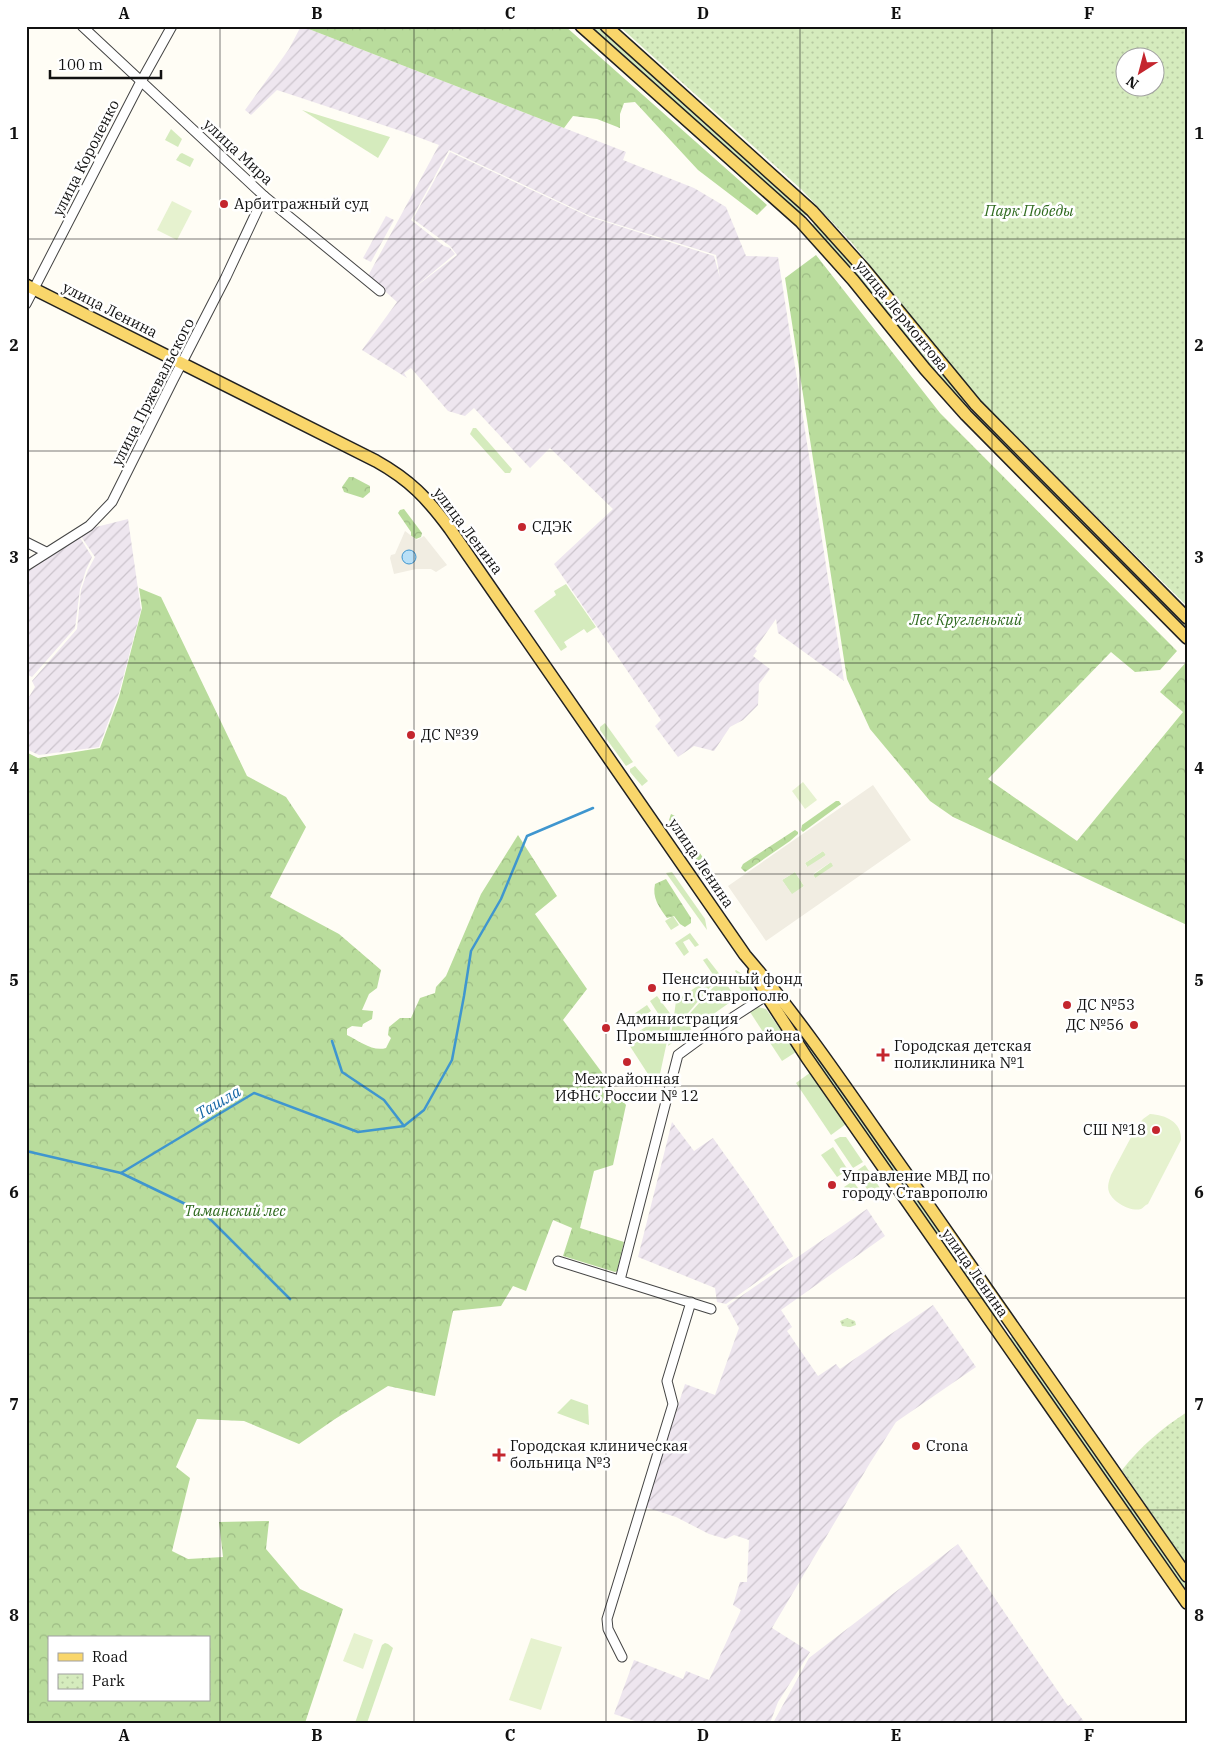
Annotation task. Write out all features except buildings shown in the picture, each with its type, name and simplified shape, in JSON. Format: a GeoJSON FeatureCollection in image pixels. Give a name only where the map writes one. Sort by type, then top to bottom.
{"type":"FeatureCollection","features":[{"type":"Feature","properties":{"kind":"main road","name":"улица Лермонтова"},"geometry":{"type":"LineString","coordinates":[[581,26],[801,222],[853,280],[925,369],[966,415],[1187,638]]}},
{"type":"Feature","properties":{"kind":"main road","name":"улица Лермонтова"},"geometry":{"type":"LineString","coordinates":[[606,26],[812,211],[865,270],[976,405],[1187,618]]}},
{"type":"Feature","properties":{"kind":"main road","name":"улица Ленина"},"geometry":{"type":"LineString","coordinates":[[30,286],[376,461],[394,471],[421,493],[450,529],[745,954],[771,993],[807,1058],[1187,1603]]}},
{"type":"Feature","properties":{"kind":"main road"},"geometry":{"type":"LineString","coordinates":[[966,415],[976,405]]}},
{"type":"Feature","properties":{"kind":"main road","name":"улица Ленина"},"geometry":{"type":"LineString","coordinates":[[771,993],[820,1049],[1187,1576]]}},
{"type":"Feature","properties":{"kind":"street","name":"улица Мира"},"geometry":{"type":"LineString","coordinates":[[82,26],[264,196],[380,291]]}},
{"type":"Feature","properties":{"kind":"street","name":"улица Короленко"},"geometry":{"type":"LineString","coordinates":[[26,304],[30,286],[172,26]]}},
{"type":"Feature","properties":{"kind":"street","name":"улица Пржевальского"},"geometry":{"type":"LineString","coordinates":[[26,566],[89,526],[112,502],[226,277],[264,196]]}},
{"type":"Feature","properties":{"kind":"street"},"geometry":{"type":"LineString","coordinates":[[26,542],[46,552]]}},
{"type":"Feature","properties":{"kind":"street"},"geometry":{"type":"LineString","coordinates":[[620,1280],[678,1056],[704,1036],[771,993]]}},
{"type":"Feature","properties":{"kind":"street"},"geometry":{"type":"LineString","coordinates":[[558,1261],[710,1308]]}},
{"type":"Feature","properties":{"kind":"street"},"geometry":{"type":"LineString","coordinates":[[622,1658],[608,1629],[608,1611],[673,1404],[667,1381],[691,1302]]}},
{"type":"Feature","properties":{"kind":"shaded area"},"geometry":{"type":"Polygon","coordinates":[[[301,26],[626,152],[623,160],[694,188],[726,207],[746,256],[778,257],[844,681],[778,633],[776,619],[755,649],[757,651],[753,656],[770,669],[759,684],[758,705],[743,720],[730,727],[714,751],[694,746],[678,757],[655,726],[661,720],[554,564],[613,509],[550,448],[530,468],[474,408],[465,416],[448,411],[411,368],[404,373],[407,378],[362,350],[397,302],[368,276],[439,145],[277,90],[251,115],[245,110],[289,49],[301,26]],[[449,150],[411,220],[444,246],[450,248],[455,254],[410,291],[457,255],[450,246],[413,219],[450,152],[590,217],[714,256],[720,278],[716,255],[590,216],[449,150]]]}},
{"type":"Feature","properties":{"kind":"shaded area"},"geometry":{"type":"Polygon","coordinates":[[[386,216],[394,220],[371,262],[363,258],[386,216]]]}},
{"type":"Feature","properties":{"kind":"shaded area"},"geometry":{"type":"Polygon","coordinates":[[[128,519],[141,610],[119,693],[99,747],[39,755],[26,749],[26,702],[35,687],[32,681],[77,629],[81,590],[95,557],[80,535],[92,528],[128,519]]]}},
{"type":"Feature","properties":{"kind":"shaded area"},"geometry":{"type":"Polygon","coordinates":[[[405,531],[417,540],[424,536],[447,565],[436,572],[431,569],[416,569],[394,574],[390,558],[391,555],[395,554],[405,531]]]}},
{"type":"Feature","properties":{"kind":"shaded area"},"geometry":{"type":"Polygon","coordinates":[[[79,536],[92,557],[80,589],[75,628],[32,677],[26,674],[26,570],[79,536]]]}},
{"type":"Feature","properties":{"kind":"shaded area"},"geometry":{"type":"Polygon","coordinates":[[[873,785],[911,840],[766,941],[728,886],[873,785]],[[823,851],[805,863],[807,867],[826,855],[823,851]],[[831,862],[813,874],[815,878],[833,866],[831,862]],[[795,872],[782,880],[792,894],[804,886],[795,872]]]}},
{"type":"Feature","properties":{"kind":"shaded area"},"geometry":{"type":"Polygon","coordinates":[[[672,1122],[694,1151],[713,1138],[793,1256],[726,1304],[717,1302],[715,1288],[638,1257],[672,1122]]]}},
{"type":"Feature","properties":{"kind":"shaded area"},"geometry":{"type":"Polygon","coordinates":[[[867,1209],[885,1236],[781,1310],[792,1327],[787,1331],[818,1376],[836,1364],[840,1369],[933,1305],[976,1367],[896,1422],[772,1628],[810,1652],[778,1702],[770,1723],[641,1723],[614,1714],[634,1660],[683,1679],[686,1671],[709,1680],[741,1610],[733,1605],[740,1582],[747,1582],[749,1540],[734,1535],[726,1539],[709,1534],[676,1517],[645,1507],[685,1384],[715,1395],[739,1328],[727,1306],[867,1209]]]}},
{"type":"Feature","properties":{"kind":"shaded area"},"geometry":{"type":"Polygon","coordinates":[[[958,1544],[1068,1706],[1071,1704],[1085,1723],[773,1723],[809,1658],[958,1544]]]}},
{"type":"Feature","properties":{"kind":"green space"},"geometry":{"type":"Polygon","coordinates":[[[301,26],[565,26],[767,205],[757,215],[698,170],[635,102],[624,103],[620,114],[620,128],[597,119],[573,116],[564,128],[301,26]]]}},
{"type":"Feature","properties":{"kind":"green space"},"geometry":{"type":"Polygon","coordinates":[[[591,26],[598,26],[806,215],[803,217],[591,26]]]}},
{"type":"Feature","properties":{"kind":"green space","name":"Парк Победы"},"geometry":{"type":"Polygon","coordinates":[[[619,26],[1187,26],[1187,606],[978,399],[852,243],[801,189],[619,26]]]}},
{"type":"Feature","properties":{"kind":"green space"},"geometry":{"type":"Polygon","coordinates":[[[302,110],[390,137],[378,158],[302,110]]]}},
{"type":"Feature","properties":{"kind":"green space"},"geometry":{"type":"Polygon","coordinates":[[[171,129],[182,139],[178,147],[165,140],[171,129]]]}},
{"type":"Feature","properties":{"kind":"green space"},"geometry":{"type":"Polygon","coordinates":[[[182,153],[194,159],[190,167],[176,160],[182,153]]]}},
{"type":"Feature","properties":{"kind":"green space"},"geometry":{"type":"Polygon","coordinates":[[[172,201],[192,211],[177,240],[157,230],[172,201]]]}},
{"type":"Feature","properties":{"kind":"green space"},"geometry":{"type":"Polygon","coordinates":[[[814,223],[861,274],[933,363],[970,405],[969,407],[967,408],[947,385],[852,270],[812,225],[814,223]]]}},
{"type":"Feature","properties":{"kind":"green space","name":"Лес Кругленький"},"geometry":{"type":"Polygon","coordinates":[[[816,255],[940,413],[1177,651],[1160,670],[1135,672],[1111,652],[988,779],[1077,841],[1183,712],[1160,692],[1187,661],[1187,925],[953,817],[930,801],[870,729],[847,679],[785,278],[816,255]]]}},
{"type":"Feature","properties":{"kind":"green space"},"geometry":{"type":"Polygon","coordinates":[[[977,413],[1187,624],[1187,631],[975,417],[977,413]]]}},
{"type":"Feature","properties":{"kind":"green space"},"geometry":{"type":"Polygon","coordinates":[[[473,428],[476,428],[512,469],[510,473],[505,473],[470,434],[473,428]]]}},
{"type":"Feature","properties":{"kind":"green space"},"geometry":{"type":"Polygon","coordinates":[[[349,477],[353,477],[370,486],[370,492],[363,498],[344,492],[342,487],[349,477]]]}},
{"type":"Feature","properties":{"kind":"green space"},"geometry":{"type":"Polygon","coordinates":[[[404,509],[422,533],[421,537],[416,539],[411,536],[411,532],[398,513],[404,509]]]}},
{"type":"Feature","properties":{"kind":"green space"},"geometry":{"type":"Polygon","coordinates":[[[566,584],[596,627],[587,633],[584,629],[564,642],[567,647],[561,651],[534,611],[556,595],[554,591],[566,584]]]}},
{"type":"Feature","properties":{"kind":"green space","name":"Таманский лес"},"geometry":{"type":"Polygon","coordinates":[[[139,588],[161,597],[247,776],[286,797],[306,827],[270,897],[339,934],[381,970],[377,988],[369,994],[362,1010],[373,1011],[372,1019],[363,1024],[362,1027],[352,1026],[347,1029],[347,1035],[371,1047],[386,1048],[391,1038],[388,1035],[389,1027],[400,1018],[411,1018],[420,998],[435,993],[436,987],[446,976],[481,894],[518,835],[557,896],[535,914],[587,989],[563,1020],[626,1105],[613,1165],[594,1171],[580,1228],[624,1242],[617,1271],[563,1256],[572,1228],[553,1220],[526,1291],[513,1286],[501,1306],[453,1311],[435,1396],[388,1386],[299,1444],[244,1421],[197,1419],[176,1467],[190,1478],[172,1551],[188,1559],[223,1557],[219,1522],[269,1521],[266,1549],[300,1589],[343,1609],[305,1723],[26,1723],[26,752],[38,758],[100,748],[119,697],[142,608],[139,588]]]}},
{"type":"Feature","properties":{"kind":"green space"},"geometry":{"type":"Polygon","coordinates":[[[605,723],[633,762],[626,766],[600,730],[600,727],[605,723]]]}},
{"type":"Feature","properties":{"kind":"green space"},"geometry":{"type":"Polygon","coordinates":[[[635,766],[648,781],[642,786],[630,772],[630,769],[635,766]]]}},
{"type":"Feature","properties":{"kind":"green space"},"geometry":{"type":"Polygon","coordinates":[[[803,782],[817,800],[805,809],[792,791],[803,782]]]}},
{"type":"Feature","properties":{"kind":"green space"},"geometry":{"type":"Polygon","coordinates":[[[836,801],[839,801],[841,804],[803,832],[801,830],[802,825],[836,801]]]}},
{"type":"Feature","properties":{"kind":"green space"},"geometry":{"type":"Polygon","coordinates":[[[671,814],[675,816],[722,886],[718,889],[669,820],[671,814]]]}},
{"type":"Feature","properties":{"kind":"green space"},"geometry":{"type":"Polygon","coordinates":[[[795,830],[798,834],[790,841],[745,872],[741,868],[743,864],[795,830]]]}},
{"type":"Feature","properties":{"kind":"green space"},"geometry":{"type":"Polygon","coordinates":[[[823,851],[826,855],[808,868],[805,863],[823,851]]]}},
{"type":"Feature","properties":{"kind":"green space"},"geometry":{"type":"Polygon","coordinates":[[[831,862],[834,866],[816,879],[813,875],[831,862]]]}},
{"type":"Feature","properties":{"kind":"green space"},"geometry":{"type":"Polygon","coordinates":[[[672,872],[705,919],[707,930],[666,873],[672,872]]]}},
{"type":"Feature","properties":{"kind":"green space"},"geometry":{"type":"Polygon","coordinates":[[[795,872],[804,886],[792,895],[782,880],[795,872]]]}},
{"type":"Feature","properties":{"kind":"green space"},"geometry":{"type":"Polygon","coordinates":[[[666,879],[691,918],[691,923],[685,927],[674,916],[667,918],[657,902],[654,894],[655,884],[666,879]]]}},
{"type":"Feature","properties":{"kind":"green space"},"geometry":{"type":"Polygon","coordinates":[[[673,916],[679,925],[671,930],[665,921],[673,916]]]}},
{"type":"Feature","properties":{"kind":"green space"},"geometry":{"type":"Polygon","coordinates":[[[690,933],[699,945],[695,947],[689,939],[683,942],[689,952],[684,956],[675,943],[690,933]]]}},
{"type":"Feature","properties":{"kind":"green space"},"geometry":{"type":"Polygon","coordinates":[[[707,958],[721,976],[711,984],[708,980],[714,976],[703,960],[707,958]]]}},
{"type":"Feature","properties":{"kind":"green space"},"geometry":{"type":"Polygon","coordinates":[[[736,970],[742,974],[754,991],[753,999],[745,1005],[743,1002],[746,998],[735,981],[740,978],[736,970]]]}},
{"type":"Feature","properties":{"kind":"green space"},"geometry":{"type":"Polygon","coordinates":[[[718,982],[721,985],[725,982],[736,998],[698,1025],[684,1020],[718,982]]]}},
{"type":"Feature","properties":{"kind":"green space"},"geometry":{"type":"Polygon","coordinates":[[[709,984],[711,986],[683,1019],[674,1016],[676,1001],[699,985],[702,989],[709,984]]]}},
{"type":"Feature","properties":{"kind":"green space"},"geometry":{"type":"Polygon","coordinates":[[[657,996],[672,1016],[661,1018],[650,1001],[657,996]]]}},
{"type":"Feature","properties":{"kind":"green space"},"geometry":{"type":"Polygon","coordinates":[[[647,1005],[651,1011],[629,1026],[625,1020],[647,1005]]]}},
{"type":"Feature","properties":{"kind":"green space"},"geometry":{"type":"Polygon","coordinates":[[[758,1007],[766,1009],[796,1052],[782,1061],[750,1012],[758,1007]]]}},
{"type":"Feature","properties":{"kind":"green space"},"geometry":{"type":"Polygon","coordinates":[[[672,1018],[657,1088],[626,1040],[656,1020],[672,1018]]]}},
{"type":"Feature","properties":{"kind":"green space"},"geometry":{"type":"Polygon","coordinates":[[[674,1019],[696,1026],[668,1046],[674,1019]]]}},
{"type":"Feature","properties":{"kind":"green space"},"geometry":{"type":"Polygon","coordinates":[[[797,1026],[1001,1318],[1000,1320],[996,1321],[811,1055],[793,1028],[797,1026]]]}},
{"type":"Feature","properties":{"kind":"green space"},"geometry":{"type":"Polygon","coordinates":[[[811,1072],[846,1124],[831,1135],[796,1083],[811,1072]]]}},
{"type":"Feature","properties":{"kind":"green space"},"geometry":{"type":"Polygon","coordinates":[[[1150,1114],[1162,1116],[1176,1124],[1181,1134],[1181,1140],[1148,1204],[1137,1210],[1122,1205],[1114,1199],[1109,1192],[1108,1184],[1137,1126],[1150,1114]]]}},
{"type":"Feature","properties":{"kind":"green space"},"geometry":{"type":"Polygon","coordinates":[[[846,1137],[863,1162],[853,1168],[834,1140],[846,1137]]]}},
{"type":"Feature","properties":{"kind":"green space"},"geometry":{"type":"Polygon","coordinates":[[[833,1147],[848,1170],[837,1177],[821,1155],[833,1147]]]}},
{"type":"Feature","properties":{"kind":"green space"},"geometry":{"type":"Polygon","coordinates":[[[865,1165],[880,1188],[879,1192],[872,1196],[855,1172],[865,1165]]]}},
{"type":"Feature","properties":{"kind":"green space"},"geometry":{"type":"Polygon","coordinates":[[[853,1181],[863,1195],[853,1201],[844,1187],[853,1181]]]}},
{"type":"Feature","properties":{"kind":"green space"},"geometry":{"type":"Polygon","coordinates":[[[847,1318],[855,1321],[856,1325],[850,1327],[842,1326],[840,1321],[847,1318]]]}},
{"type":"Feature","properties":{"kind":"green space"},"geometry":{"type":"Polygon","coordinates":[[[1013,1336],[1187,1586],[1187,1594],[1009,1339],[1013,1336]]]}},
{"type":"Feature","properties":{"kind":"green space"},"geometry":{"type":"Polygon","coordinates":[[[571,1399],[588,1405],[589,1425],[557,1413],[571,1399]]]}},
{"type":"Feature","properties":{"kind":"green space"},"geometry":{"type":"Polygon","coordinates":[[[1187,1412],[1187,1565],[1122,1470],[1152,1438],[1187,1412]]]}},
{"type":"Feature","properties":{"kind":"green space"},"geometry":{"type":"Polygon","coordinates":[[[354,1633],[373,1640],[363,1669],[343,1661],[354,1633]]]}},
{"type":"Feature","properties":{"kind":"green space"},"geometry":{"type":"Polygon","coordinates":[[[531,1638],[562,1647],[541,1710],[509,1700],[531,1638]]]}},
{"type":"Feature","properties":{"kind":"green space"},"geometry":{"type":"Polygon","coordinates":[[[385,1643],[393,1648],[367,1723],[355,1723],[382,1645],[385,1643]]]}},
{"type":"Feature","properties":{"kind":"water"},"geometry":{"type":"Polygon","coordinates":[[[406,550],[412,550],[416,557],[412,564],[406,564],[402,560],[402,554],[406,550]]]}},
{"type":"Feature","properties":{"kind":"waterway","name":"Ташла"},"geometry":{"type":"LineString","coordinates":[[26,1151],[121,1173],[254,1093],[358,1132],[404,1126],[424,1110],[452,1060],[471,951],[501,899],[527,836],[593,808]]}},
{"type":"Feature","properties":{"kind":"waterway"},"geometry":{"type":"LineString","coordinates":[[332,1041],[342,1072],[384,1100],[404,1126]]}},
{"type":"Feature","properties":{"kind":"waterway"},"geometry":{"type":"LineString","coordinates":[[121,1173],[204,1213],[290,1299]]}},
{"type":"Feature","properties":{"kind":"place","name":"Арбитражный суд"},"geometry":{"type":"Point","coordinates":[224,204]}},
{"type":"Feature","properties":{"kind":"place","name":"СДЭК"},"geometry":{"type":"Point","coordinates":[522,527]}},
{"type":"Feature","properties":{"kind":"place","name":"ДС №39"},"geometry":{"type":"Point","coordinates":[411,735]}},
{"type":"Feature","properties":{"kind":"place","name":"Пенсионный фонд по г. Ставрополю"},"geometry":{"type":"Point","coordinates":[652,988]}},
{"type":"Feature","properties":{"kind":"place","name":"ДС №53"},"geometry":{"type":"Point","coordinates":[1067,1005]}},
{"type":"Feature","properties":{"kind":"place","name":"ДС №56"},"geometry":{"type":"Point","coordinates":[1134,1025]}},
{"type":"Feature","properties":{"kind":"place","name":"Администрация Промышленного района"},"geometry":{"type":"Point","coordinates":[606,1028]}},
{"type":"Feature","properties":{"kind":"place","name":"Городская детская поликлиника №1"},"geometry":{"type":"Point","coordinates":[883,1055]}},
{"type":"Feature","properties":{"kind":"place","name":"Межрайонная ИФНС России № 12"},"geometry":{"type":"Point","coordinates":[627,1062]}},
{"type":"Feature","properties":{"kind":"place","name":"СШ №18"},"geometry":{"type":"Point","coordinates":[1156,1130]}},
{"type":"Feature","properties":{"kind":"place","name":"Управление МВД по городу Ставрополю"},"geometry":{"type":"Point","coordinates":[832,1185]}},
{"type":"Feature","properties":{"kind":"place","name":"Crona"},"geometry":{"type":"Point","coordinates":[916,1446]}},
{"type":"Feature","properties":{"kind":"place","name":"Городская клиническая больница №3"},"geometry":{"type":"Point","coordinates":[499,1455]}}]}
